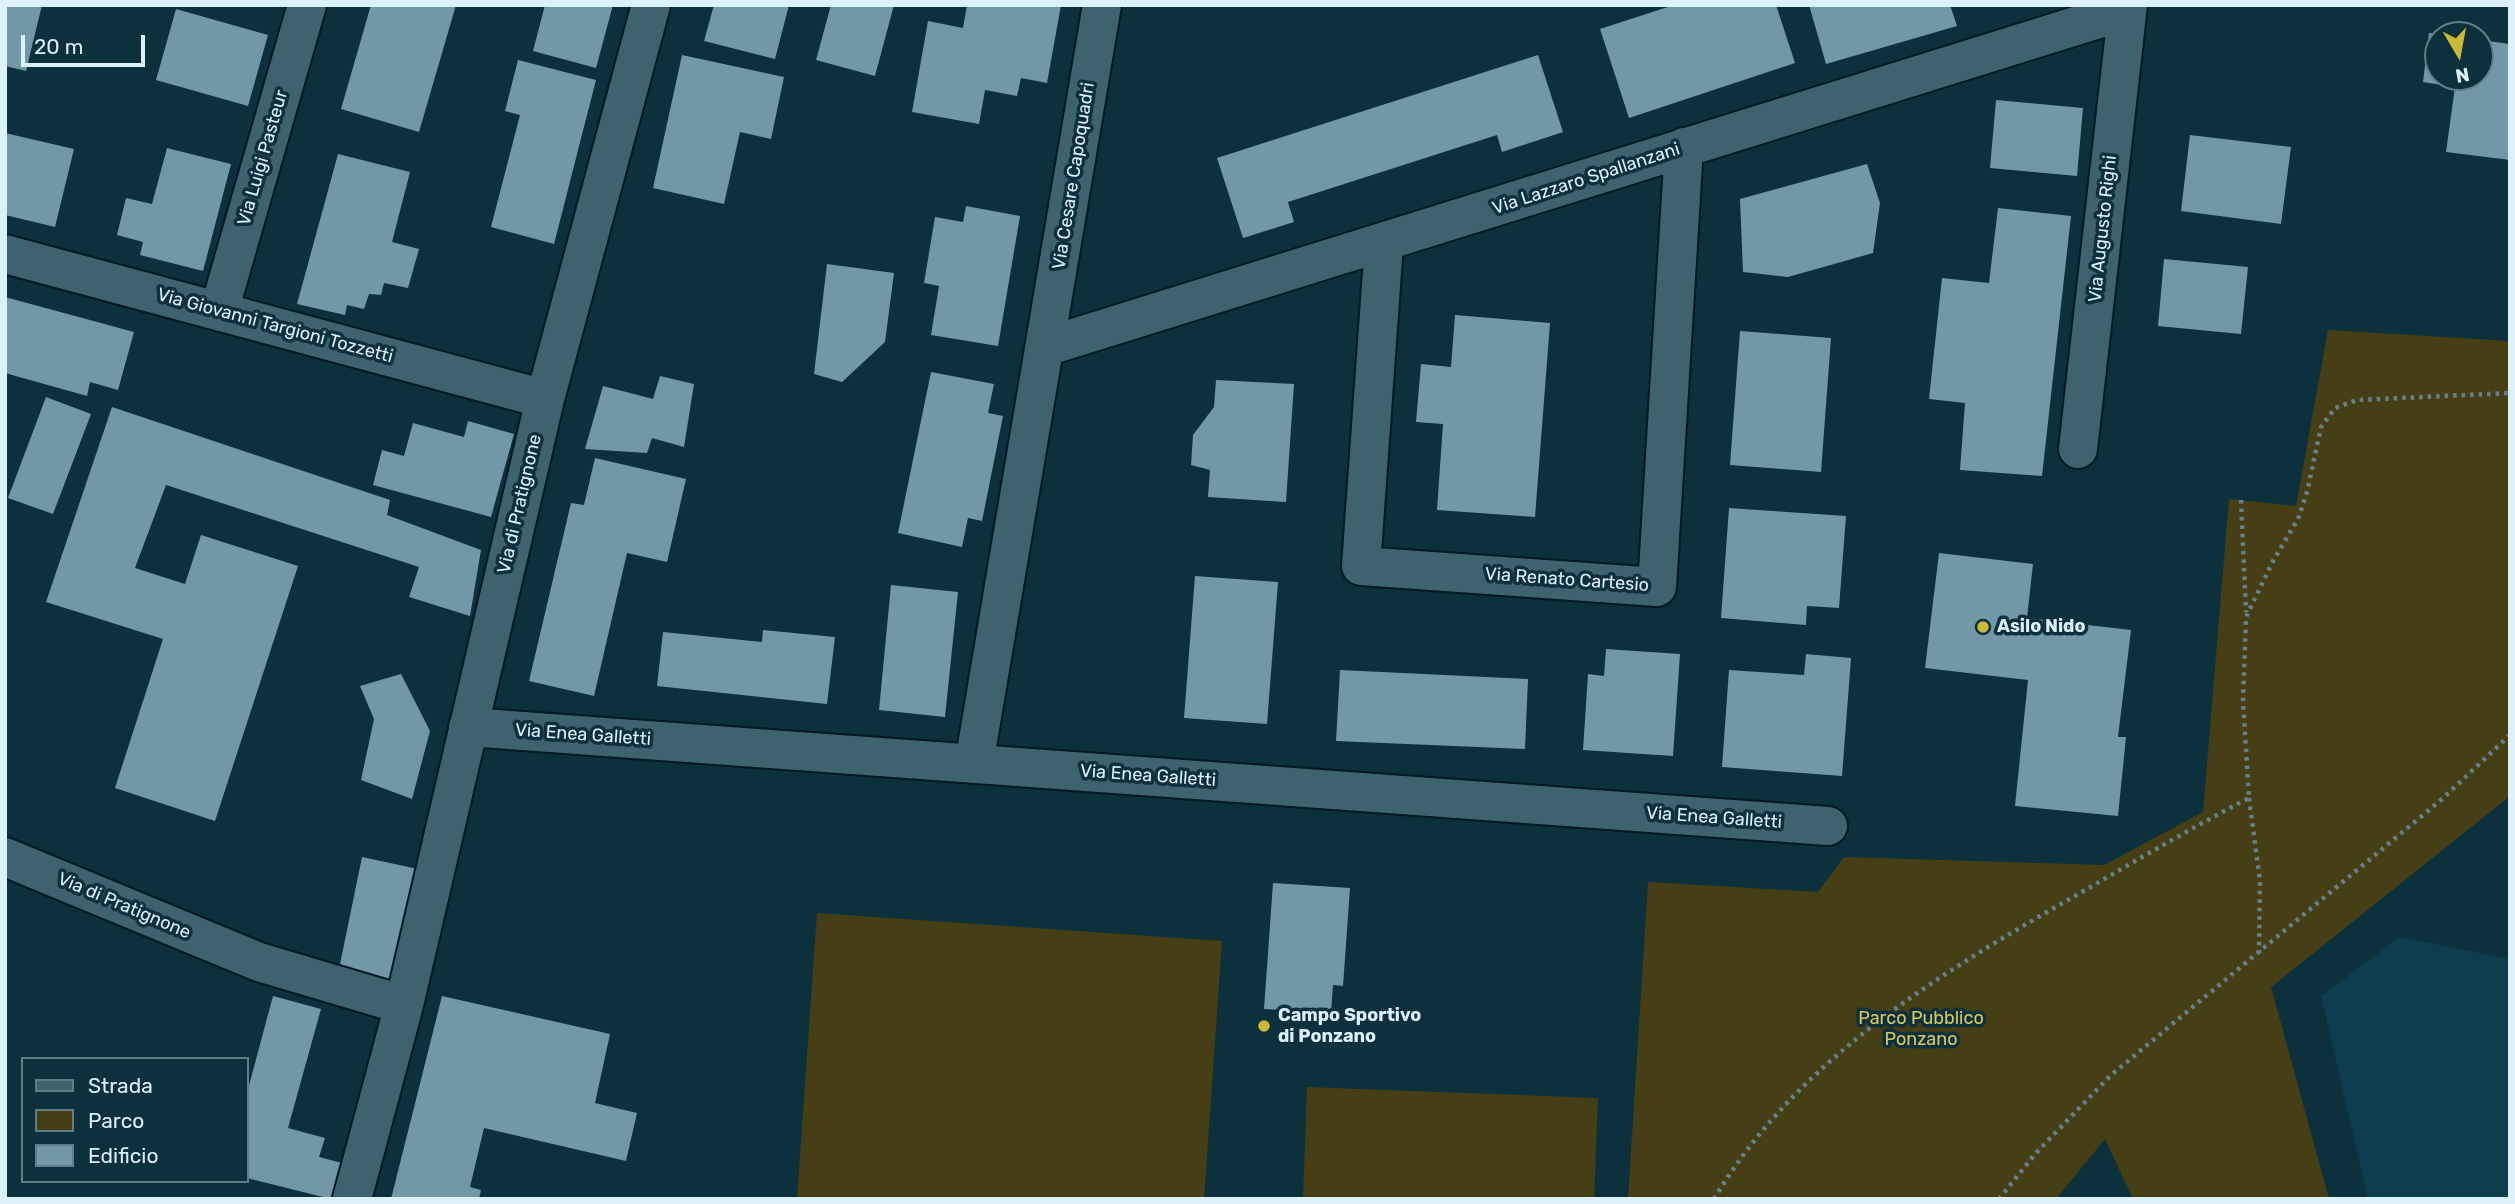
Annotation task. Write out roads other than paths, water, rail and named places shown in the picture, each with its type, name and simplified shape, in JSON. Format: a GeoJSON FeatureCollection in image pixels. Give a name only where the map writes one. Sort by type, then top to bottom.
{"type":"FeatureCollection","features":[{"type":"Feature","properties":{"kind":"street","name":"Via Luigi Pasteur"},"geometry":{"type":"LineString","coordinates":[[219,311],[307,5]]}},
{"type":"Feature","properties":{"kind":"street","name":"Via di Pratignone"},"geometry":{"type":"LineString","coordinates":[[352,1199],[404,1005],[545,399],[650,5]]}},
{"type":"Feature","properties":{"kind":"street","name":"Via Cesare Capoquadri"},"geometry":{"type":"LineString","coordinates":[[974,764],[1102,5]]}},
{"type":"Feature","properties":{"kind":"street","name":"Via Lazzaro Spallanzani"},"geometry":{"type":"LineString","coordinates":[[1045,347],[1384,244],[2127,8]]}},
{"type":"Feature","properties":{"kind":"street","name":"Via Augusto Righi"},"geometry":{"type":"LineString","coordinates":[[2078,449],[2127,8]]}},
{"type":"Feature","properties":{"kind":"street","name":"Via Renato Cartesio"},"geometry":{"type":"LineString","coordinates":[[1384,244],[1360,566],[1657,587],[1684,147]]}},
{"type":"Feature","properties":{"kind":"street","name":"Via Giovanni Targioni Tozzetti"},"geometry":{"type":"LineString","coordinates":[[5,254],[545,399]]}},
{"type":"Feature","properties":{"kind":"street","name":"Via Enea Galletti"},"geometry":{"type":"LineString","coordinates":[[468,727],[1828,826]]}},
{"type":"Feature","properties":{"kind":"street","name":"Via di Pratignone"},"geometry":{"type":"LineString","coordinates":[[5,857],[259,962],[404,1005]]}},
{"type":"Feature","properties":{"kind":"place","name":"Asilo Nido"},"geometry":{"type":"Point","coordinates":[1983,627]}},
{"type":"Feature","properties":{"kind":"place","name":"Campo Sportivo di Ponzano"},"geometry":{"type":"Point","coordinates":[1264,1026]}},
{"type":"Feature","properties":{"kind":"park label","name":"Parco Pubblico Ponzano"},"geometry":{"type":"Point","coordinates":[1921,1029]}}]}
